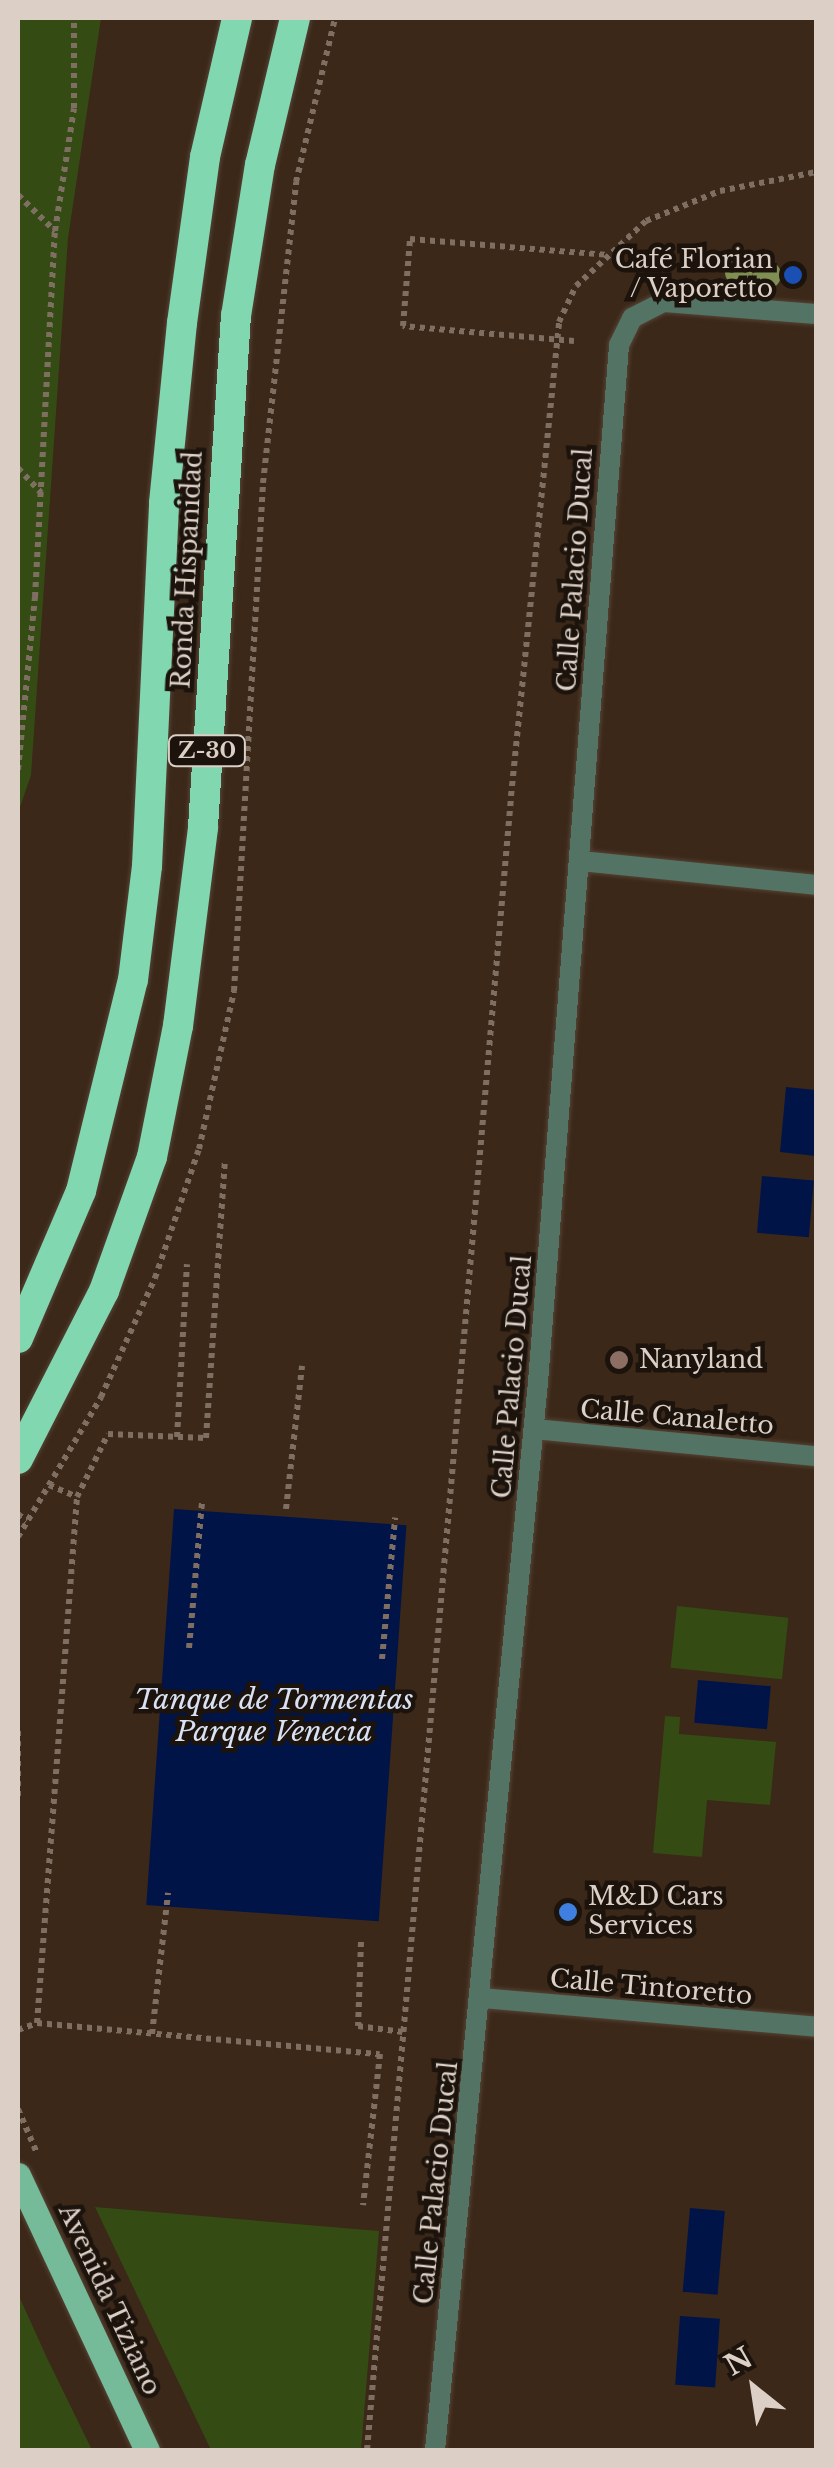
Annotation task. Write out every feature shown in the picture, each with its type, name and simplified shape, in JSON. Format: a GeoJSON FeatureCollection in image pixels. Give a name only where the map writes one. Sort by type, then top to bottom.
{"type":"FeatureCollection","features":[{"type":"Feature","properties":{"kind":"highway","name":"Ronda Hispanidad"},"geometry":{"type":"LineString","coordinates":[[18,1338],[81,1190],[133,980],[147,866],[164,503],[182,323],[206,157],[237,18]]}},
{"type":"Feature","properties":{"kind":"highway","name":"Ronda Hispanidad"},"geometry":{"type":"LineString","coordinates":[[26,1468],[104,1292],[152,1157],[178,1026],[202,843],[236,316],[260,165],[296,18]]}},
{"type":"Feature","properties":{"kind":"main road","name":"Avenida Tiziano"},"geometry":{"type":"LineString","coordinates":[[18,2175],[148,2450]]}},
{"type":"Feature","properties":{"kind":"street","name":"Calle Palacio Ducal"},"geometry":{"type":"LineString","coordinates":[[435,2450],[534,1429],[581,861],[616,370],[622,334],[639,312],[670,302],[816,314]]}},
{"type":"Feature","properties":{"kind":"street"},"geometry":{"type":"LineString","coordinates":[[581,861],[816,885]]}},
{"type":"Feature","properties":{"kind":"street","name":"Calle Canaletto"},"geometry":{"type":"LineString","coordinates":[[534,1429],[816,1456]]}},
{"type":"Feature","properties":{"kind":"street","name":"Calle Tintoretto"},"geometry":{"type":"LineString","coordinates":[[480,1998],[816,2027]]}},
{"type":"Feature","properties":{"kind":"path"},"geometry":{"type":"LineString","coordinates":[[18,766],[41,493],[55,231],[74,108],[74,18]]}},
{"type":"Feature","properties":{"kind":"path"},"geometry":{"type":"LineString","coordinates":[[367,2450],[510,796],[558,339],[576,286],[646,221],[720,191],[816,172]]}},
{"type":"Feature","properties":{"kind":"path"},"geometry":{"type":"LineString","coordinates":[[18,195],[55,231]]}},
{"type":"Feature","properties":{"kind":"path"},"geometry":{"type":"LineString","coordinates":[[574,341],[404,326],[410,239],[608,255]]}},
{"type":"Feature","properties":{"kind":"path"},"geometry":{"type":"LineString","coordinates":[[18,468],[41,493]]}},
{"type":"Feature","properties":{"kind":"path"},"geometry":{"type":"LineString","coordinates":[[36,2023],[77,1497],[108,1434],[206,1438],[225,1161]]}},
{"type":"Feature","properties":{"kind":"path"},"geometry":{"type":"LineString","coordinates":[[178,1437],[187,1264]]}},
{"type":"Feature","properties":{"kind":"path"},"geometry":{"type":"LineString","coordinates":[[286,1509],[302,1366]]}},
{"type":"Feature","properties":{"kind":"path"},"geometry":{"type":"LineString","coordinates":[[26,1468],[77,1497]]}},
{"type":"Feature","properties":{"kind":"path"},"geometry":{"type":"LineString","coordinates":[[189,1648],[202,1502]]}},
{"type":"Feature","properties":{"kind":"path"},"geometry":{"type":"LineString","coordinates":[[18,1514],[28,1520],[18,1538]]}},
{"type":"Feature","properties":{"kind":"path"},"geometry":{"type":"LineString","coordinates":[[382,1659],[395,1518]]}},
{"type":"Feature","properties":{"kind":"path"},"geometry":{"type":"LineString","coordinates":[[18,1732],[18,1800]]}},
{"type":"Feature","properties":{"kind":"path"},"geometry":{"type":"LineString","coordinates":[[152,2034],[168,1893]]}},
{"type":"Feature","properties":{"kind":"path"},"geometry":{"type":"LineString","coordinates":[[361,1942],[358,2026],[403,2032]]}},
{"type":"Feature","properties":{"kind":"path"},"geometry":{"type":"LineString","coordinates":[[18,2030],[36,2023],[380,2054],[364,2204]]}},
{"type":"Feature","properties":{"kind":"green space"},"geometry":{"type":"Polygon","coordinates":[[[18,18],[101,18],[68,238],[31,775],[18,813],[18,18]]]}},
{"type":"Feature","properties":{"kind":"green space"},"geometry":{"type":"Polygon","coordinates":[[[677,1606],[788,1618],[782,1679],[671,1668],[677,1606]]]}},
{"type":"Feature","properties":{"kind":"green space"},"geometry":{"type":"Polygon","coordinates":[[[665,1716],[680,1717],[679,1734],[776,1742],[770,1805],[707,1800],[702,1857],[653,1853],[665,1716]]]}},
{"type":"Feature","properties":{"kind":"green space"},"geometry":{"type":"Polygon","coordinates":[[[95,2207],[379,2231],[361,2450],[211,2450],[95,2207]]]}},
{"type":"Feature","properties":{"kind":"green space"},"geometry":{"type":"Polygon","coordinates":[[[18,2294],[47,2358],[92,2450],[18,2450],[18,2294]]]}},
{"type":"Feature","properties":{"kind":"water"},"geometry":{"type":"Polygon","coordinates":[[[786,1087],[816,1090],[816,1156],[780,1152],[786,1087]]]}},
{"type":"Feature","properties":{"kind":"water"},"geometry":{"type":"Polygon","coordinates":[[[762,1176],[814,1181],[809,1237],[757,1233],[762,1176]]]}},
{"type":"Feature","properties":{"kind":"water","name":"Tanque de Tormentas Parque Venecia"},"geometry":{"type":"Polygon","coordinates":[[[174,1509],[406,1525],[379,1921],[146,1905],[174,1509]]]}},
{"type":"Feature","properties":{"kind":"water"},"geometry":{"type":"Polygon","coordinates":[[[698,1680],[771,1686],[767,1729],[694,1723],[698,1680]]]}},
{"type":"Feature","properties":{"kind":"water"},"geometry":{"type":"Polygon","coordinates":[[[690,2208],[725,2211],[718,2295],[683,2292],[690,2208]]]}},
{"type":"Feature","properties":{"kind":"water"},"geometry":{"type":"Polygon","coordinates":[[[680,2316],[720,2319],[715,2388],[675,2385],[680,2316]]]}},
{"type":"Feature","properties":{"kind":"place","name":"Café Florian / Vaporetto"},"geometry":{"type":"Point","coordinates":[793,275]}},
{"type":"Feature","properties":{"kind":"place","name":"Nanyland"},"geometry":{"type":"Point","coordinates":[619,1360]}},
{"type":"Feature","properties":{"kind":"place","name":"M&D Cars Services"},"geometry":{"type":"Point","coordinates":[568,1912]}}]}
